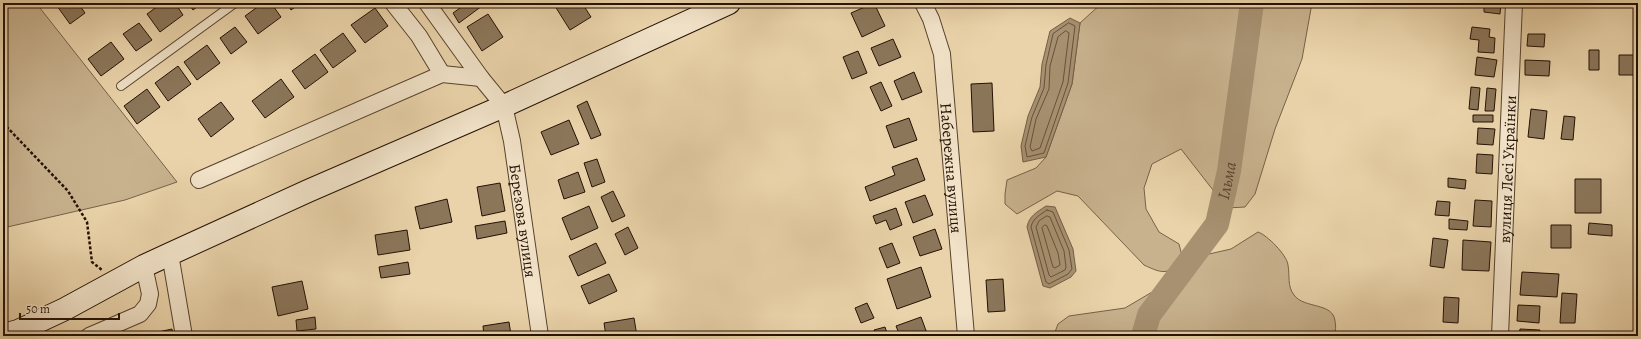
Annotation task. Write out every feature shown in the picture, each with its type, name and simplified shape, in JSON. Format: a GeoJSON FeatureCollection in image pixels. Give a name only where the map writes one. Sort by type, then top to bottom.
{"type":"FeatureCollection","features":[{"type":"Feature","properties":{"kind":"street"},"geometry":{"type":"LineString","coordinates":[[393,3],[419,36],[442,74]]}},
{"type":"Feature","properties":{"kind":"street"},"geometry":{"type":"LineString","coordinates":[[427,3],[481,78],[504,106]]}},
{"type":"Feature","properties":{"kind":"street","name":"Набережна вулиця"},"geometry":{"type":"LineString","coordinates":[[923,3],[931,19],[942,54],[966,336]]}},
{"type":"Feature","properties":{"kind":"street","name":"вулиця Лесі Українки"},"geometry":{"type":"LineString","coordinates":[[1500,336],[1514,3]]}},
{"type":"Feature","properties":{"kind":"street"},"geometry":{"type":"LineString","coordinates":[[3,335],[18,331],[65,309],[144,266],[170,254],[308,191],[504,106],[724,4]]}},
{"type":"Feature","properties":{"kind":"street"},"geometry":{"type":"LineString","coordinates":[[199,180],[442,74],[481,78]]}},
{"type":"Feature","properties":{"kind":"street","name":"Березова вулиця"},"geometry":{"type":"LineString","coordinates":[[504,106],[512,141],[540,336]]}},
{"type":"Feature","properties":{"kind":"street"},"geometry":{"type":"LineString","coordinates":[[170,254],[184,336]]}},
{"type":"Feature","properties":{"kind":"street"},"geometry":{"type":"LineString","coordinates":[[89,336],[140,314],[148,304],[150,294],[144,266]]}},
{"type":"Feature","properties":{"kind":"lane"},"geometry":{"type":"LineString","coordinates":[[121,86],[235,3]]}},
{"type":"Feature","properties":{"kind":"path"},"geometry":{"type":"LineString","coordinates":[[3,123],[68,191],[87,222],[92,262],[117,281]]}},
{"type":"Feature","properties":{"kind":"shaded area"},"geometry":{"type":"Polygon","coordinates":[[[3,3],[36,3],[177,182],[125,200],[3,228],[3,3]]]}},
{"type":"Feature","properties":{"kind":"shaded area"},"geometry":{"type":"Polygon","coordinates":[[[1102,3],[1312,3],[1302,59],[1275,129],[1255,194],[1245,207],[1227,208],[1181,149],[1152,164],[1144,188],[1146,209],[1159,232],[1179,244],[1183,260],[1169,271],[1165,272],[1144,265],[1078,196],[1057,191],[1017,214],[1005,204],[1007,180],[1036,168],[1046,157],[1072,84],[1080,23],[1102,3]]]}},
{"type":"Feature","properties":{"kind":"shaded area"},"geometry":{"type":"Polygon","coordinates":[[[1258,232],[1271,241],[1287,261],[1290,288],[1294,295],[1304,302],[1324,308],[1333,315],[1336,327],[1334,336],[1055,336],[1058,324],[1069,316],[1125,308],[1198,265],[1209,254],[1231,249],[1258,232]]]}},
{"type":"Feature","properties":{"kind":"water"},"geometry":{"type":"Polygon","coordinates":[[[1070,18],[1080,23],[1072,84],[1046,157],[1023,162],[1021,146],[1028,116],[1040,87],[1042,64],[1050,31],[1070,18]]]}},
{"type":"Feature","properties":{"kind":"water"},"geometry":{"type":"Polygon","coordinates":[[[1046,206],[1055,207],[1073,249],[1076,271],[1071,277],[1050,288],[1043,286],[1027,227],[1032,217],[1046,206]]]}},
{"type":"Feature","properties":{"kind":"building"},"geometry":{"type":"Polygon","coordinates":[[[61,3],[78,3],[85,13],[70,24],[57,6],[61,3]]]}},
{"type":"Feature","properties":{"kind":"building"},"geometry":{"type":"Polygon","coordinates":[[[162,3],[175,3],[183,15],[160,32],[147,14],[162,3]]]}},
{"type":"Feature","properties":{"kind":"building"},"geometry":{"type":"Polygon","coordinates":[[[188,3],[202,3],[193,10],[188,3]]]}},
{"type":"Feature","properties":{"kind":"building"},"geometry":{"type":"Polygon","coordinates":[[[263,3],[271,3],[281,17],[258,34],[245,16],[263,3]]]}},
{"type":"Feature","properties":{"kind":"building"},"geometry":{"type":"Polygon","coordinates":[[[287,3],[301,3],[291,10],[287,3]]]}},
{"type":"Feature","properties":{"kind":"building"},"geometry":{"type":"Polygon","coordinates":[[[467,3],[486,3],[459,23],[453,13],[467,3]]]}},
{"type":"Feature","properties":{"kind":"building"},"geometry":{"type":"Polygon","coordinates":[[[553,3],[582,3],[591,17],[570,30],[553,3]]]}},
{"type":"Feature","properties":{"kind":"building"},"geometry":{"type":"Polygon","coordinates":[[[874,3],[885,26],[862,37],[851,13],[874,3]]]}},
{"type":"Feature","properties":{"kind":"building"},"geometry":{"type":"Polygon","coordinates":[[[1484,3],[1501,3],[1500,14],[1484,12],[1484,3]]]}},
{"type":"Feature","properties":{"kind":"building"},"geometry":{"type":"Polygon","coordinates":[[[375,8],[388,26],[365,43],[351,25],[375,8]]]}},
{"type":"Feature","properties":{"kind":"building"},"geometry":{"type":"Polygon","coordinates":[[[488,14],[503,37],[482,51],[467,27],[488,14]]]}},
{"type":"Feature","properties":{"kind":"building"},"geometry":{"type":"Polygon","coordinates":[[[139,23],[152,40],[136,51],[123,34],[139,23]]]}},
{"type":"Feature","properties":{"kind":"building"},"geometry":{"type":"Polygon","coordinates":[[[235,27],[247,42],[231,54],[220,38],[235,27]]]}},
{"type":"Feature","properties":{"kind":"building"},"geometry":{"type":"Polygon","coordinates":[[[1472,27],[1490,29],[1489,37],[1495,38],[1494,53],[1478,52],[1479,40],[1470,39],[1472,27]]]}},
{"type":"Feature","properties":{"kind":"building"},"geometry":{"type":"Polygon","coordinates":[[[343,33],[356,51],[333,68],[320,50],[343,33]]]}},
{"type":"Feature","properties":{"kind":"building"},"geometry":{"type":"Polygon","coordinates":[[[1528,34],[1545,34],[1544,47],[1527,46],[1528,34]]]}},
{"type":"Feature","properties":{"kind":"building"},"geometry":{"type":"Polygon","coordinates":[[[893,39],[901,57],[879,66],[871,48],[893,39]]]}},
{"type":"Feature","properties":{"kind":"building"},"geometry":{"type":"Polygon","coordinates":[[[111,42],[124,59],[101,76],[88,59],[111,42]]]}},
{"type":"Feature","properties":{"kind":"building"},"geometry":{"type":"Polygon","coordinates":[[[207,45],[220,63],[197,80],[184,62],[207,45]]]}},
{"type":"Feature","properties":{"kind":"building"},"geometry":{"type":"Polygon","coordinates":[[[1589,50],[1599,50],[1599,70],[1589,70],[1589,50]]]}},
{"type":"Feature","properties":{"kind":"building"},"geometry":{"type":"Polygon","coordinates":[[[858,51],[867,73],[852,79],[843,57],[858,51]]]}},
{"type":"Feature","properties":{"kind":"building"},"geometry":{"type":"Polygon","coordinates":[[[315,54],[328,72],[305,89],[292,71],[315,54]]]}},
{"type":"Feature","properties":{"kind":"building"},"geometry":{"type":"Polygon","coordinates":[[[1619,55],[1634,55],[1634,75],[1619,75],[1619,55]]]}},
{"type":"Feature","properties":{"kind":"building"},"geometry":{"type":"Polygon","coordinates":[[[1477,57],[1497,60],[1494,77],[1475,75],[1477,57]]]}},
{"type":"Feature","properties":{"kind":"building"},"geometry":{"type":"Polygon","coordinates":[[[1525,60],[1550,61],[1549,76],[1525,75],[1525,60]]]}},
{"type":"Feature","properties":{"kind":"building"},"geometry":{"type":"Polygon","coordinates":[[[178,66],[191,84],[168,101],[155,83],[178,66]]]}},
{"type":"Feature","properties":{"kind":"building"},"geometry":{"type":"Polygon","coordinates":[[[914,72],[922,92],[902,100],[894,81],[914,72]]]}},
{"type":"Feature","properties":{"kind":"building"},"geometry":{"type":"Polygon","coordinates":[[[281,79],[294,97],[265,118],[252,101],[281,79]]]}},
{"type":"Feature","properties":{"kind":"building"},"geometry":{"type":"Polygon","coordinates":[[[881,82],[892,106],[881,111],[870,87],[881,82]]]}},
{"type":"Feature","properties":{"kind":"building"},"geometry":{"type":"Polygon","coordinates":[[[992,83],[994,131],[973,132],[971,84],[992,83]]]}},
{"type":"Feature","properties":{"kind":"building"},"geometry":{"type":"Polygon","coordinates":[[[1471,87],[1480,88],[1478,110],[1469,109],[1471,87]]]}},
{"type":"Feature","properties":{"kind":"building"},"geometry":{"type":"Polygon","coordinates":[[[1487,88],[1496,89],[1494,111],[1485,111],[1487,88]]]}},
{"type":"Feature","properties":{"kind":"building"},"geometry":{"type":"Polygon","coordinates":[[[147,89],[160,107],[137,124],[124,106],[147,89]]]}},
{"type":"Feature","properties":{"kind":"building"},"geometry":{"type":"Polygon","coordinates":[[[587,101],[601,135],[591,139],[577,106],[587,101]]]}},
{"type":"Feature","properties":{"kind":"building"},"geometry":{"type":"Polygon","coordinates":[[[221,102],[234,119],[211,137],[198,119],[221,102]]]}},
{"type":"Feature","properties":{"kind":"building"},"geometry":{"type":"Polygon","coordinates":[[[1531,109],[1547,111],[1544,139],[1528,137],[1531,109]]]}},
{"type":"Feature","properties":{"kind":"building"},"geometry":{"type":"Polygon","coordinates":[[[1473,115],[1493,115],[1493,122],[1473,122],[1473,115]]]}},
{"type":"Feature","properties":{"kind":"building"},"geometry":{"type":"Polygon","coordinates":[[[1564,116],[1575,117],[1573,140],[1561,139],[1564,116]]]}},
{"type":"Feature","properties":{"kind":"building"},"geometry":{"type":"Polygon","coordinates":[[[909,118],[917,140],[894,148],[886,126],[909,118]]]}},
{"type":"Feature","properties":{"kind":"building"},"geometry":{"type":"Polygon","coordinates":[[[569,120],[579,144],[551,155],[541,132],[569,120]]]}},
{"type":"Feature","properties":{"kind":"building"},"geometry":{"type":"Polygon","coordinates":[[[1478,128],[1495,129],[1493,145],[1477,144],[1478,128]]]}},
{"type":"Feature","properties":{"kind":"building"},"geometry":{"type":"Polygon","coordinates":[[[1477,154],[1493,155],[1492,174],[1476,173],[1477,154]]]}},
{"type":"Feature","properties":{"kind":"building"},"geometry":{"type":"Polygon","coordinates":[[[917,158],[925,180],[870,201],[865,187],[895,175],[892,167],[917,158]]]}},
{"type":"Feature","properties":{"kind":"building"},"geometry":{"type":"Polygon","coordinates":[[[597,159],[605,182],[592,187],[584,163],[597,159]]]}},
{"type":"Feature","properties":{"kind":"building"},"geometry":{"type":"Polygon","coordinates":[[[578,172],[585,192],[564,199],[558,180],[578,172]]]}},
{"type":"Feature","properties":{"kind":"building"},"geometry":{"type":"Polygon","coordinates":[[[1448,178],[1466,180],[1465,189],[1448,187],[1448,178]]]}},
{"type":"Feature","properties":{"kind":"building"},"geometry":{"type":"Polygon","coordinates":[[[1575,179],[1601,179],[1601,213],[1575,213],[1575,179]]]}},
{"type":"Feature","properties":{"kind":"building"},"geometry":{"type":"Polygon","coordinates":[[[500,183],[505,211],[482,216],[477,187],[500,183]]]}},
{"type":"Feature","properties":{"kind":"building"},"geometry":{"type":"Polygon","coordinates":[[[613,191],[625,216],[612,222],[601,197],[613,191]]]}},
{"type":"Feature","properties":{"kind":"building"},"geometry":{"type":"Polygon","coordinates":[[[925,195],[933,215],[913,223],[905,202],[925,195]]]}},
{"type":"Feature","properties":{"kind":"building"},"geometry":{"type":"Polygon","coordinates":[[[447,199],[452,222],[420,229],[415,207],[447,199]]]}},
{"type":"Feature","properties":{"kind":"building"},"geometry":{"type":"Polygon","coordinates":[[[1475,200],[1492,201],[1491,227],[1473,226],[1475,200]]]}},
{"type":"Feature","properties":{"kind":"building"},"geometry":{"type":"Polygon","coordinates":[[[1437,201],[1450,202],[1449,216],[1435,215],[1437,201]]]}},
{"type":"Feature","properties":{"kind":"building"},"geometry":{"type":"Polygon","coordinates":[[[589,206],[598,228],[571,240],[562,218],[589,206]]]}},
{"type":"Feature","properties":{"kind":"building"},"geometry":{"type":"Polygon","coordinates":[[[896,208],[902,225],[890,230],[886,220],[876,224],[873,216],[896,208]]]}},
{"type":"Feature","properties":{"kind":"building"},"geometry":{"type":"Polygon","coordinates":[[[1449,219],[1468,221],[1467,230],[1449,229],[1449,219]]]}},
{"type":"Feature","properties":{"kind":"building"},"geometry":{"type":"Polygon","coordinates":[[[505,221],[507,233],[477,239],[475,226],[505,221]]]}},
{"type":"Feature","properties":{"kind":"building"},"geometry":{"type":"Polygon","coordinates":[[[1589,223],[1612,225],[1612,236],[1588,234],[1589,223]]]}},
{"type":"Feature","properties":{"kind":"building"},"geometry":{"type":"Polygon","coordinates":[[[1551,225],[1571,225],[1571,248],[1551,248],[1551,225]]]}},
{"type":"Feature","properties":{"kind":"building"},"geometry":{"type":"Polygon","coordinates":[[[628,227],[638,248],[625,255],[615,234],[628,227]]]}},
{"type":"Feature","properties":{"kind":"building"},"geometry":{"type":"Polygon","coordinates":[[[935,229],[942,249],[920,256],[913,237],[935,229]]]}},
{"type":"Feature","properties":{"kind":"building"},"geometry":{"type":"Polygon","coordinates":[[[407,230],[410,250],[378,255],[375,235],[407,230]]]}},
{"type":"Feature","properties":{"kind":"building"},"geometry":{"type":"Polygon","coordinates":[[[1433,238],[1448,240],[1444,268],[1430,266],[1433,238]]]}},
{"type":"Feature","properties":{"kind":"building"},"geometry":{"type":"Polygon","coordinates":[[[1463,240],[1491,242],[1489,271],[1462,270],[1463,240]]]}},
{"type":"Feature","properties":{"kind":"building"},"geometry":{"type":"Polygon","coordinates":[[[596,243],[606,263],[578,276],[569,256],[596,243]]]}},
{"type":"Feature","properties":{"kind":"building"},"geometry":{"type":"Polygon","coordinates":[[[892,243],[900,263],[887,268],[879,248],[892,243]]]}},
{"type":"Feature","properties":{"kind":"building"},"geometry":{"type":"Polygon","coordinates":[[[408,262],[410,274],[381,278],[379,267],[408,262]]]}},
{"type":"Feature","properties":{"kind":"building"},"geometry":{"type":"Polygon","coordinates":[[[921,267],[931,297],[897,309],[887,279],[921,267]]]}},
{"type":"Feature","properties":{"kind":"building"},"geometry":{"type":"Polygon","coordinates":[[[1522,272],[1559,274],[1557,297],[1520,295],[1522,272]]]}},
{"type":"Feature","properties":{"kind":"building"},"geometry":{"type":"Polygon","coordinates":[[[609,274],[617,291],[589,304],[581,286],[609,274]]]}},
{"type":"Feature","properties":{"kind":"building"},"geometry":{"type":"Polygon","coordinates":[[[1003,279],[1005,311],[988,312],[986,280],[1003,279]]]}},
{"type":"Feature","properties":{"kind":"building"},"geometry":{"type":"Polygon","coordinates":[[[302,281],[308,309],[278,316],[272,287],[302,281]]]}},
{"type":"Feature","properties":{"kind":"building"},"geometry":{"type":"Polygon","coordinates":[[[1562,293],[1577,294],[1575,323],[1560,323],[1562,293]]]}},
{"type":"Feature","properties":{"kind":"building"},"geometry":{"type":"Polygon","coordinates":[[[1444,297],[1459,298],[1458,323],[1443,322],[1444,297]]]}},
{"type":"Feature","properties":{"kind":"building"},"geometry":{"type":"Polygon","coordinates":[[[867,303],[874,318],[861,323],[855,308],[867,303]]]}},
{"type":"Feature","properties":{"kind":"building"},"geometry":{"type":"Polygon","coordinates":[[[1518,305],[1540,306],[1539,323],[1517,321],[1518,305]]]}},
{"type":"Feature","properties":{"kind":"building"},"geometry":{"type":"Polygon","coordinates":[[[315,317],[316,329],[297,331],[296,320],[315,317]]]}},
{"type":"Feature","properties":{"kind":"building"},"geometry":{"type":"Polygon","coordinates":[[[921,317],[928,336],[900,336],[896,326],[921,317]]]}},
{"type":"Feature","properties":{"kind":"building"},"geometry":{"type":"Polygon","coordinates":[[[634,318],[637,336],[606,336],[604,323],[634,318]]]}},
{"type":"Feature","properties":{"kind":"building"},"geometry":{"type":"Polygon","coordinates":[[[509,322],[511,335],[484,336],[483,326],[509,322]]]}},
{"type":"Feature","properties":{"kind":"building"},"geometry":{"type":"Polygon","coordinates":[[[885,327],[888,336],[876,336],[874,330],[885,327]]]}},
{"type":"Feature","properties":{"kind":"building"},"geometry":{"type":"Polygon","coordinates":[[[172,329],[173,336],[158,336],[158,332],[172,329]]]}},
{"type":"Feature","properties":{"kind":"building"},"geometry":{"type":"Polygon","coordinates":[[[1520,329],[1540,330],[1539,336],[1519,336],[1520,329]]]}},
{"type":"Feature","properties":{"kind":"building"},"geometry":{"type":"Polygon","coordinates":[[[1446,332],[1459,333],[1459,336],[1446,336],[1446,332]]]}},
{"type":"Feature","properties":{"kind":"building"},"geometry":{"type":"Polygon","coordinates":[[[1565,334],[1587,335],[1587,336],[1565,336],[1565,334]]]}},
{"type":"Feature","properties":{"kind":"waterway","name":"Ільма"},"geometry":{"type":"LineString","coordinates":[[1143,336],[1149,315],[1217,224],[1229,171],[1252,3]]}}]}
